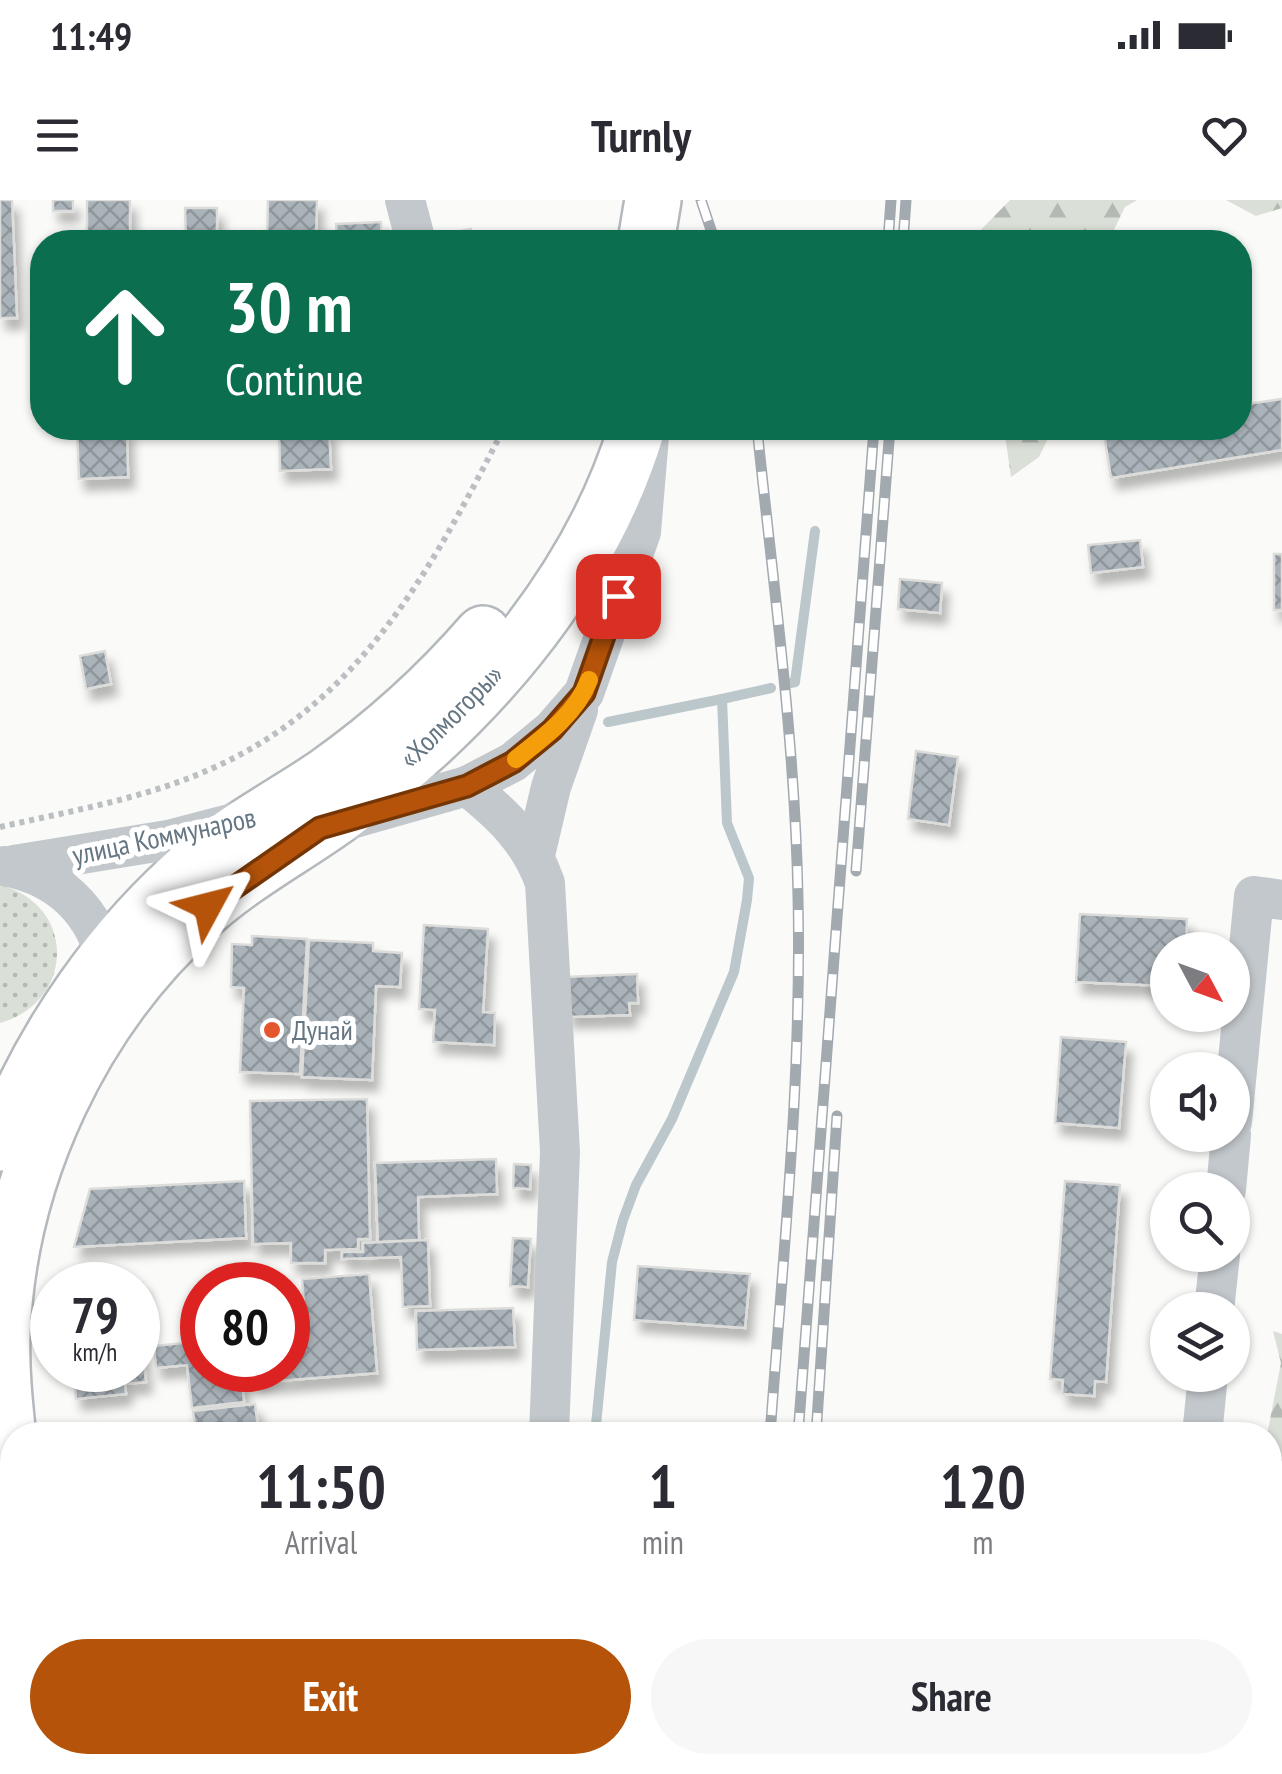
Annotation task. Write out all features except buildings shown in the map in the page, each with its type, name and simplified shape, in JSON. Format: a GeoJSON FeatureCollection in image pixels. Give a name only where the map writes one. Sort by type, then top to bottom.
{"type":"FeatureCollection","features":[{"type":"Feature","properties":{"kind":"highway"},"geometry":{"type":"LineString","coordinates":[[648,230],[653,200]]}},
{"type":"Feature","properties":{"kind":"highway"},"geometry":{"type":"LineString","coordinates":[[683,230],[687,200]]}},
{"type":"Feature","properties":{"kind":"highway","name":"«Холмогоры»"},"geometry":{"type":"LineString","coordinates":[[8,1422],[2,1335],[14,1238],[45,1134],[104,1024],[144,971],[196,916],[238,881],[379,735],[453,668],[504,610],[554,529],[595,440]]}},
{"type":"Feature","properties":{"kind":"highway","name":"«Холмогоры»"},"geometry":{"type":"LineString","coordinates":[[0,1145],[19,1064],[156,902],[202,859],[295,820],[438,736],[511,656],[590,534],[632,440]]}},
{"type":"Feature","properties":{"kind":"street"},"geometry":{"type":"LineString","coordinates":[[405,200],[413,230]]}},
{"type":"Feature","properties":{"kind":"street"},"geometry":{"type":"LineString","coordinates":[[536,855],[551,787],[641,532],[649,440]]}},
{"type":"Feature","properties":{"kind":"street","name":"улица Коммунаров"},"geometry":{"type":"LineString","coordinates":[[2,867],[295,820],[467,786],[513,762],[552,730],[584,693]]}},
{"type":"Feature","properties":{"kind":"street"},"geometry":{"type":"LineString","coordinates":[[467,786],[503,815],[536,855],[545,883],[560,1152],[550,1422]]}},
{"type":"Feature","properties":{"kind":"street"},"geometry":{"type":"LineString","coordinates":[[2,867],[46,878],[76,901],[99,935],[107,959],[110,1002],[104,1024],[81,1044],[19,1064]]}},
{"type":"Feature","properties":{"kind":"street"},"geometry":{"type":"LineString","coordinates":[[1239,1052],[1254,896],[1282,900]]}},
{"type":"Feature","properties":{"kind":"street"},"geometry":{"type":"LineString","coordinates":[[1203,1422],[1206,1392]]}},
{"type":"Feature","properties":{"kind":"path"},"geometry":{"type":"LineString","coordinates":[[0,826],[148,792],[214,768],[305,714],[337,687],[393,624],[423,579],[498,440]]}},
{"type":"Feature","properties":{"kind":"green space"},"geometry":{"type":"Polygon","coordinates":[[[1010,200],[1137,200],[1125,207],[1114,230],[981,230],[1010,200]]]}},
{"type":"Feature","properties":{"kind":"green space"},"geometry":{"type":"Polygon","coordinates":[[[1226,200],[1282,200],[1282,208],[1256,216],[1226,200]]]}},
{"type":"Feature","properties":{"kind":"green space"},"geometry":{"type":"Polygon","coordinates":[[[1006,440],[1047,440],[1039,457],[1011,477],[1006,440]]]}},
{"type":"Feature","properties":{"kind":"green space"},"geometry":{"type":"Polygon","coordinates":[[[0,885],[25,896],[43,912],[54,932],[57,954],[53,975],[42,995],[25,1012],[0,1023],[0,885]]]}},
{"type":"Feature","properties":{"kind":"green space"},"geometry":{"type":"Polygon","coordinates":[[[1273,1331],[1282,1334],[1282,1422],[1270,1422],[1281,1363],[1273,1331]]]}},
{"type":"Feature","properties":{"kind":"waterway"},"geometry":{"type":"LineString","coordinates":[[786,684],[795,682],[815,531]]}},
{"type":"Feature","properties":{"kind":"waterway"},"geometry":{"type":"LineString","coordinates":[[596,1422],[612,1262],[623,1220],[636,1185],[672,1119],[734,972],[747,900],[749,878],[727,823],[722,699],[771,688]]}},
{"type":"Feature","properties":{"kind":"waterway"},"geometry":{"type":"LineString","coordinates":[[608,722],[722,699]]}},
{"type":"Feature","properties":{"kind":"railway"},"geometry":{"type":"LineString","coordinates":[[701,200],[711,230]]}},
{"type":"Feature","properties":{"kind":"railway"},"geometry":{"type":"LineString","coordinates":[[889,230],[891,200]]}},
{"type":"Feature","properties":{"kind":"railway"},"geometry":{"type":"LineString","coordinates":[[904,230],[906,200]]}},
{"type":"Feature","properties":{"kind":"railway"},"geometry":{"type":"LineString","coordinates":[[758,440],[788,720],[798,897],[794,1099],[771,1422]]}},
{"type":"Feature","properties":{"kind":"railway"},"geometry":{"type":"LineString","coordinates":[[799,1422],[873,440]]}},
{"type":"Feature","properties":{"kind":"railway"},"geometry":{"type":"LineString","coordinates":[[856,871],[889,440]]}},
{"type":"Feature","properties":{"kind":"railway"},"geometry":{"type":"LineString","coordinates":[[817,1422],[837,1116]]}},
{"type":"Feature","properties":{"kind":"slow traffic"},"geometry":{"type":"LineString","coordinates":[[516,759],[552,730],[584,693],[589,680]]}},
{"type":"Feature","properties":{"kind":"place","name":"Дунай"},"geometry":{"type":"Point","coordinates":[272,1030]}},
{"type":"Feature","properties":{"kind":"route"},"geometry":{"type":"LineString","coordinates":[[208,906],[238,881],[320,828],[467,786],[513,762],[552,730],[584,693],[618,596]]}}]}
